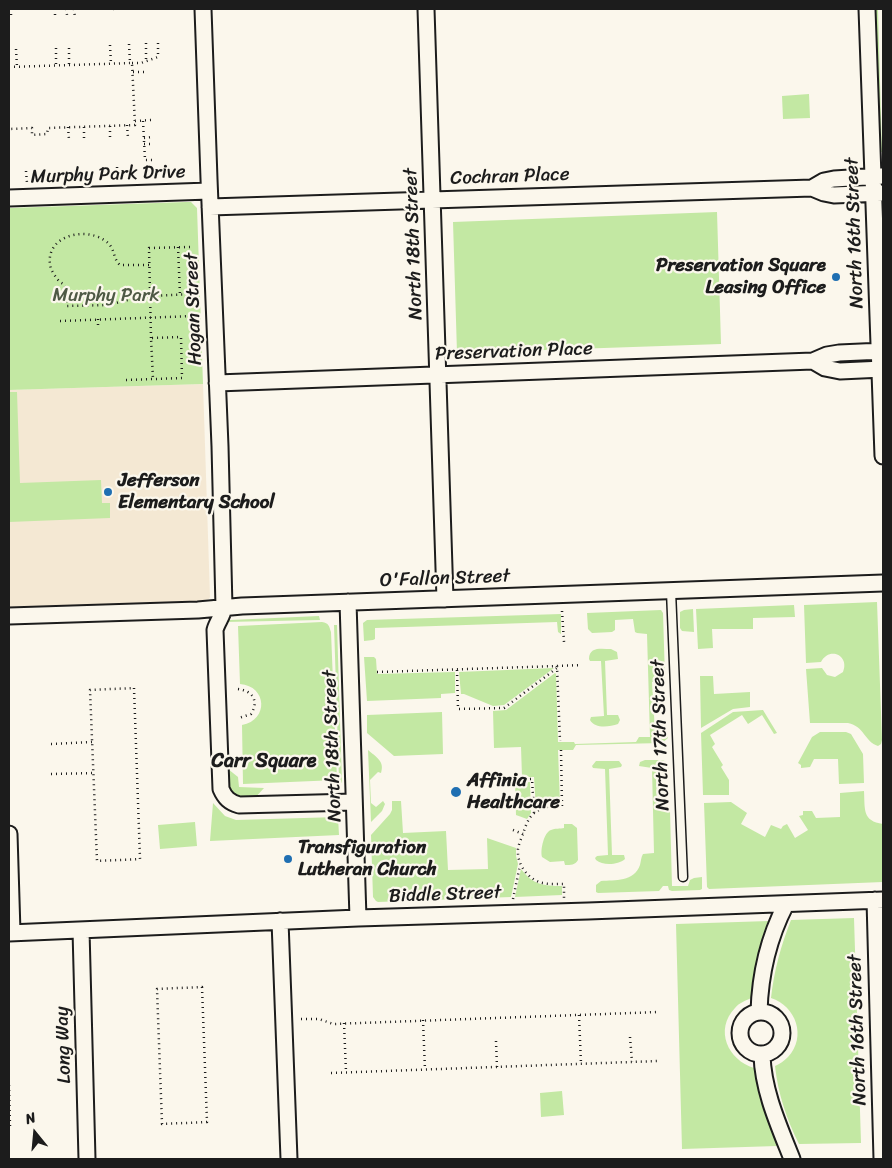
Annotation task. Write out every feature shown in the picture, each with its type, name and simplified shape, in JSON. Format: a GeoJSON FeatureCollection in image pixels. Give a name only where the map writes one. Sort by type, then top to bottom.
{"type":"FeatureCollection","features":[{"type":"Feature","properties":{"kind":"street","name":"Hogan Street"},"geometry":{"type":"LineString","coordinates":[[203,9],[220,446],[224,607]]}},
{"type":"Feature","properties":{"kind":"street","name":"North 18th Street"},"geometry":{"type":"LineString","coordinates":[[426,9],[445,599]]}},
{"type":"Feature","properties":{"kind":"street","name":"North 16th Street"},"geometry":{"type":"LineString","coordinates":[[867,9],[878,177],[883,456]]}},
{"type":"Feature","properties":{"kind":"street","name":"Cochran Place"},"geometry":{"type":"LineString","coordinates":[[812,188],[824,181],[834,179],[878,177]]}},
{"type":"Feature","properties":{"kind":"street","name":"Cochran Place"},"geometry":{"type":"LineString","coordinates":[[210,207],[812,188],[824,193],[834,194],[878,193]]}},
{"type":"Feature","properties":{"kind":"street","name":"Murphy Park Drive"},"geometry":{"type":"LineString","coordinates":[[9,198],[209,191]]}},
{"type":"Feature","properties":{"kind":"street","name":"Preservation Place"},"geometry":{"type":"LineString","coordinates":[[217,383],[813,362],[827,355],[881,351]]}},
{"type":"Feature","properties":{"kind":"street","name":"Preservation Place"},"geometry":{"type":"LineString","coordinates":[[813,362],[824,368],[840,371],[882,369]]}},
{"type":"Feature","properties":{"kind":"street","name":"O'Fallon Street"},"geometry":{"type":"LineString","coordinates":[[9,616],[883,583]]}},
{"type":"Feature","properties":{"kind":"street","name":"North 18th Street"},"geometry":{"type":"LineString","coordinates":[[348,602],[358,918]]}},
{"type":"Feature","properties":{"kind":"street"},"geometry":{"type":"LineString","coordinates":[[224,607],[216,630],[221,789],[225,796],[231,803],[239,806],[354,802]]}},
{"type":"Feature","properties":{"kind":"street"},"geometry":{"type":"LineString","coordinates":[[9,834],[10,932]]}},
{"type":"Feature","properties":{"kind":"street","name":"North 16th Street"},"geometry":{"type":"LineString","coordinates":[[879,900],[882,1159]]}},
{"type":"Feature","properties":{"kind":"street","name":"Biddle Street"},"geometry":{"type":"LineString","coordinates":[[10,932],[879,900]]}},
{"type":"Feature","properties":{"kind":"street"},"geometry":{"type":"LineString","coordinates":[[759,1012],[766,960],[776,924],[786,904]]}},
{"type":"Feature","properties":{"kind":"street"},"geometry":{"type":"LineString","coordinates":[[280,922],[289,1159]]}},
{"type":"Feature","properties":{"kind":"street","name":"Long Way"},"geometry":{"type":"LineString","coordinates":[[81,930],[87,1159]]}},
{"type":"Feature","properties":{"kind":"street"},"geometry":{"type":"LineString","coordinates":[[766,1012],[778,1019],[783,1032],[779,1046],[774,1051],[762,1055],[753,1054],[747,1050],[740,1038],[740,1031],[746,1018],[752,1014],[766,1012]]}},
{"type":"Feature","properties":{"kind":"street"},"geometry":{"type":"LineString","coordinates":[[762,1055],[764,1076],[774,1114],[792,1159]]}},
{"type":"Feature","properties":{"kind":"lane","name":"North 17th Street"},"geometry":{"type":"LineString","coordinates":[[671,591],[683,876]]}},
{"type":"Feature","properties":{"kind":"path"},"geometry":{"type":"LineString","coordinates":[[11,9],[11,17]]}},
{"type":"Feature","properties":{"kind":"path"},"geometry":{"type":"LineString","coordinates":[[55,9],[55,16]]}},
{"type":"Feature","properties":{"kind":"path"},"geometry":{"type":"LineString","coordinates":[[66,9],[67,15]]}},
{"type":"Feature","properties":{"kind":"path"},"geometry":{"type":"LineString","coordinates":[[74,9],[74,18]]}},
{"type":"Feature","properties":{"kind":"path"},"geometry":{"type":"LineString","coordinates":[[114,9],[115,14]]}},
{"type":"Feature","properties":{"kind":"path"},"geometry":{"type":"LineString","coordinates":[[128,9],[128,14]]}},
{"type":"Feature","properties":{"kind":"path"},"geometry":{"type":"LineString","coordinates":[[146,43],[146,61]]}},
{"type":"Feature","properties":{"kind":"path"},"geometry":{"type":"LineString","coordinates":[[9,67],[141,63],[158,57],[158,43]]}},
{"type":"Feature","properties":{"kind":"path"},"geometry":{"type":"LineString","coordinates":[[9,129],[32,128],[32,135],[47,134],[48,128],[136,125],[133,72],[129,44]]}},
{"type":"Feature","properties":{"kind":"path"},"geometry":{"type":"LineString","coordinates":[[110,45],[111,64]]}},
{"type":"Feature","properties":{"kind":"path"},"geometry":{"type":"LineString","coordinates":[[56,48],[56,66]]}},
{"type":"Feature","properties":{"kind":"path"},"geometry":{"type":"LineString","coordinates":[[69,48],[69,65]]}},
{"type":"Feature","properties":{"kind":"path"},"geometry":{"type":"LineString","coordinates":[[16,49],[17,67]]}},
{"type":"Feature","properties":{"kind":"path"},"geometry":{"type":"LineString","coordinates":[[133,72],[146,72]]}},
{"type":"Feature","properties":{"kind":"path"},"geometry":{"type":"LineString","coordinates":[[135,121],[151,120]]}},
{"type":"Feature","properties":{"kind":"path"},"geometry":{"type":"LineString","coordinates":[[143,121],[145,160],[152,160]]}},
{"type":"Feature","properties":{"kind":"path"},"geometry":{"type":"LineString","coordinates":[[127,125],[128,138]]}},
{"type":"Feature","properties":{"kind":"path"},"geometry":{"type":"LineString","coordinates":[[110,126],[110,138]]}},
{"type":"Feature","properties":{"kind":"path"},"geometry":{"type":"LineString","coordinates":[[68,127],[69,140]]}},
{"type":"Feature","properties":{"kind":"path"},"geometry":{"type":"LineString","coordinates":[[84,127],[84,140]]}},
{"type":"Feature","properties":{"kind":"path"},"geometry":{"type":"LineString","coordinates":[[144,138],[152,137]]}},
{"type":"Feature","properties":{"kind":"path"},"geometry":{"type":"LineString","coordinates":[[144,144],[152,144]]}},
{"type":"Feature","properties":{"kind":"path"},"geometry":{"type":"LineString","coordinates":[[118,167],[118,180]]}},
{"type":"Feature","properties":{"kind":"path"},"geometry":{"type":"LineString","coordinates":[[133,169],[133,180]]}},
{"type":"Feature","properties":{"kind":"path"},"geometry":{"type":"LineString","coordinates":[[79,170],[79,182]]}},
{"type":"Feature","properties":{"kind":"path"},"geometry":{"type":"LineString","coordinates":[[64,171],[64,182]]}},
{"type":"Feature","properties":{"kind":"path"},"geometry":{"type":"LineString","coordinates":[[26,172],[27,184]]}},
{"type":"Feature","properties":{"kind":"path"},"geometry":{"type":"LineString","coordinates":[[40,174],[41,184]]}},
{"type":"Feature","properties":{"kind":"path"},"geometry":{"type":"LineString","coordinates":[[149,265],[120,265],[117,262],[111,245],[105,240],[86,233],[75,234],[58,242],[50,254],[51,268],[54,275],[65,288],[67,306],[108,305],[139,297],[194,294]]}},
{"type":"Feature","properties":{"kind":"path"},"geometry":{"type":"LineString","coordinates":[[178,247],[180,295]]}},
{"type":"Feature","properties":{"kind":"path"},"geometry":{"type":"LineString","coordinates":[[153,379],[149,248],[190,247]]}},
{"type":"Feature","properties":{"kind":"path"},"geometry":{"type":"LineString","coordinates":[[60,321],[194,316]]}},
{"type":"Feature","properties":{"kind":"path"},"geometry":{"type":"LineString","coordinates":[[98,320],[98,329]]}},
{"type":"Feature","properties":{"kind":"path"},"geometry":{"type":"LineString","coordinates":[[126,380],[182,378],[181,337],[151,338]]}},
{"type":"Feature","properties":{"kind":"path"},"geometry":{"type":"LineString","coordinates":[[562,612],[564,642]]}},
{"type":"Feature","properties":{"kind":"path"},"geometry":{"type":"LineString","coordinates":[[377,672],[582,665]]}},
{"type":"Feature","properties":{"kind":"path"},"geometry":{"type":"LineString","coordinates":[[457,670],[458,709],[504,708],[557,667]]}},
{"type":"Feature","properties":{"kind":"path"},"geometry":{"type":"LineString","coordinates":[[557,667],[560,741]]}},
{"type":"Feature","properties":{"kind":"path"},"geometry":{"type":"LineString","coordinates":[[134,688],[140,859],[97,861],[93,773],[90,690],[134,688]]}},
{"type":"Feature","properties":{"kind":"path"},"geometry":{"type":"LineString","coordinates":[[238,689],[249,691],[255,707],[251,714],[239,718]]}},
{"type":"Feature","properties":{"kind":"path"},"geometry":{"type":"LineString","coordinates":[[51,744],[92,742]]}},
{"type":"Feature","properties":{"kind":"path"},"geometry":{"type":"LineString","coordinates":[[561,750],[562,806],[548,807],[534,813],[528,821],[518,848],[518,854],[524,870],[536,881],[564,884],[564,898]]}},
{"type":"Feature","properties":{"kind":"path"},"geometry":{"type":"LineString","coordinates":[[51,774],[93,773]]}},
{"type":"Feature","properties":{"kind":"path"},"geometry":{"type":"LineString","coordinates":[[515,780],[532,779],[534,813]]}},
{"type":"Feature","properties":{"kind":"path"},"geometry":{"type":"LineString","coordinates":[[512,830],[523,834]]}},
{"type":"Feature","properties":{"kind":"path"},"geometry":{"type":"LineString","coordinates":[[512,900],[521,864]]}},
{"type":"Feature","properties":{"kind":"path"},"geometry":{"type":"LineString","coordinates":[[202,987],[207,1122],[162,1124],[157,988],[202,987]]}},
{"type":"Feature","properties":{"kind":"path"},"geometry":{"type":"LineString","coordinates":[[301,1019],[319,1019],[333,1024],[659,1012]]}},
{"type":"Feature","properties":{"kind":"path"},"geometry":{"type":"LineString","coordinates":[[579,1015],[581,1064]]}},
{"type":"Feature","properties":{"kind":"path"},"geometry":{"type":"LineString","coordinates":[[423,1020],[425,1070]]}},
{"type":"Feature","properties":{"kind":"path"},"geometry":{"type":"LineString","coordinates":[[344,1023],[346,1072]]}},
{"type":"Feature","properties":{"kind":"path"},"geometry":{"type":"LineString","coordinates":[[630,1037],[632,1062]]}},
{"type":"Feature","properties":{"kind":"path"},"geometry":{"type":"LineString","coordinates":[[496,1041],[497,1067]]}},
{"type":"Feature","properties":{"kind":"path"},"geometry":{"type":"LineString","coordinates":[[331,1073],[658,1061]]}},
{"type":"Feature","properties":{"kind":"path"},"geometry":{"type":"LineString","coordinates":[[9,1085],[9,1127]]}},
{"type":"Feature","properties":{"kind":"shaded area","name":"Jefferson Elementary School"},"geometry":{"type":"Polygon","coordinates":[[[203,384],[209,599],[201,601],[9,607],[9,390],[203,384]]]}},
{"type":"Feature","properties":{"kind":"green space"},"geometry":{"type":"Polygon","coordinates":[[[873,9],[878,9],[882,152],[878,152],[873,9]]]}},
{"type":"Feature","properties":{"kind":"green space"},"geometry":{"type":"Polygon","coordinates":[[[809,94],[810,118],[783,119],[782,96],[809,94]]]}},
{"type":"Feature","properties":{"kind":"green space","name":"Murphy Park"},"geometry":{"type":"Polygon","coordinates":[[[191,202],[197,208],[203,384],[9,390],[9,208],[191,202]]]}},
{"type":"Feature","properties":{"kind":"green space"},"geometry":{"type":"Polygon","coordinates":[[[717,212],[721,344],[457,353],[453,222],[717,212]]]}},
{"type":"Feature","properties":{"kind":"green space"},"geometry":{"type":"Polygon","coordinates":[[[9,392],[17,392],[20,483],[101,480],[102,503],[110,503],[110,518],[9,522],[9,392]]]}},
{"type":"Feature","properties":{"kind":"green space"},"geometry":{"type":"Polygon","coordinates":[[[877,602],[882,740],[878,746],[870,741],[858,727],[848,723],[810,723],[806,669],[822,668],[827,675],[835,677],[843,672],[844,661],[838,655],[829,654],[821,662],[806,663],[804,605],[877,602]]]}},
{"type":"Feature","properties":{"kind":"green space"},"geometry":{"type":"Polygon","coordinates":[[[794,605],[795,617],[753,618],[753,629],[712,629],[713,648],[698,649],[696,609],[794,605]]]}},
{"type":"Feature","properties":{"kind":"green space"},"geometry":{"type":"Polygon","coordinates":[[[693,609],[694,632],[682,631],[680,628],[680,612],[693,609]]]}},
{"type":"Feature","properties":{"kind":"green space"},"geometry":{"type":"Polygon","coordinates":[[[661,610],[663,613],[665,681],[652,682],[655,731],[666,732],[668,738],[662,743],[576,745],[573,750],[558,750],[560,804],[547,805],[536,809],[534,777],[522,777],[521,747],[494,748],[493,711],[506,710],[555,673],[558,742],[574,742],[575,744],[636,742],[639,737],[650,737],[647,634],[635,632],[633,619],[615,620],[615,630],[612,632],[592,633],[588,629],[587,613],[661,610]]]}},
{"type":"Feature","properties":{"kind":"green space"},"geometry":{"type":"Polygon","coordinates":[[[561,614],[561,634],[558,632],[557,622],[375,628],[375,639],[364,641],[363,623],[367,620],[561,614]]]}},
{"type":"Feature","properties":{"kind":"green space"},"geometry":{"type":"Polygon","coordinates":[[[319,616],[320,620],[225,622],[230,620],[319,616]]]}},
{"type":"Feature","properties":{"kind":"green space"},"geometry":{"type":"Polygon","coordinates":[[[322,622],[329,626],[331,632],[337,780],[243,784],[242,725],[251,722],[257,717],[261,703],[256,691],[249,686],[240,684],[238,626],[322,622]]]}},
{"type":"Feature","properties":{"kind":"green space"},"geometry":{"type":"Polygon","coordinates":[[[334,625],[337,625],[342,783],[339,780],[334,625]]]}},
{"type":"Feature","properties":{"kind":"green space"},"geometry":{"type":"Polygon","coordinates":[[[611,649],[617,652],[618,659],[605,661],[607,715],[618,715],[620,720],[618,724],[599,726],[590,720],[591,717],[604,716],[601,661],[590,661],[589,659],[591,652],[594,650],[611,649]]]}},
{"type":"Feature","properties":{"kind":"green space"},"geometry":{"type":"Polygon","coordinates":[[[364,657],[374,657],[376,659],[377,674],[455,672],[455,693],[441,694],[441,698],[367,701],[364,657]]]}},
{"type":"Feature","properties":{"kind":"green space"},"geometry":{"type":"Polygon","coordinates":[[[554,668],[504,705],[493,706],[461,694],[459,672],[554,668]]]}},
{"type":"Feature","properties":{"kind":"green space"},"geometry":{"type":"Polygon","coordinates":[[[700,676],[713,676],[714,694],[750,692],[750,707],[733,709],[701,728],[700,676]]]}},
{"type":"Feature","properties":{"kind":"green space"},"geometry":{"type":"Polygon","coordinates":[[[763,710],[777,733],[774,734],[762,715],[748,724],[742,715],[710,735],[715,744],[712,747],[723,765],[721,767],[729,780],[729,795],[703,795],[701,733],[733,712],[763,710]]]}},
{"type":"Feature","properties":{"kind":"green space"},"geometry":{"type":"Polygon","coordinates":[[[442,712],[443,754],[394,756],[367,733],[367,715],[442,712]]]}},
{"type":"Feature","properties":{"kind":"green space"},"geometry":{"type":"Polygon","coordinates":[[[820,732],[846,732],[851,734],[863,754],[864,783],[839,784],[838,759],[814,759],[810,767],[801,768],[801,765],[798,763],[812,737],[820,732]]]}},
{"type":"Feature","properties":{"kind":"green space"},"geometry":{"type":"Polygon","coordinates":[[[368,750],[382,765],[381,773],[378,772],[370,780],[371,803],[376,807],[383,801],[385,804],[382,811],[371,822],[368,750]]]}},
{"type":"Feature","properties":{"kind":"green space"},"geometry":{"type":"Polygon","coordinates":[[[645,760],[662,760],[669,768],[669,770],[656,772],[657,808],[668,808],[670,811],[672,886],[688,886],[690,880],[702,877],[702,889],[700,890],[672,891],[669,890],[668,886],[663,886],[659,891],[596,892],[596,885],[601,881],[624,879],[633,875],[640,865],[643,854],[654,853],[652,768],[639,766],[640,762],[645,760]]]}},
{"type":"Feature","properties":{"kind":"green space"},"geometry":{"type":"Polygon","coordinates":[[[596,761],[619,761],[622,765],[621,767],[609,769],[612,855],[624,855],[625,859],[615,864],[602,863],[595,858],[608,855],[605,769],[593,768],[592,766],[596,761]]]}},
{"type":"Feature","properties":{"kind":"green space"},"geometry":{"type":"Polygon","coordinates":[[[228,769],[238,777],[239,787],[264,788],[254,799],[243,799],[233,796],[229,789],[228,769]]]}},
{"type":"Feature","properties":{"kind":"green space"},"geometry":{"type":"Polygon","coordinates":[[[530,782],[531,813],[527,819],[516,815],[515,783],[530,782]]]}},
{"type":"Feature","properties":{"kind":"green space"},"geometry":{"type":"Polygon","coordinates":[[[864,791],[865,809],[868,817],[883,824],[883,882],[709,889],[707,887],[704,803],[731,802],[747,813],[741,824],[765,837],[771,825],[781,829],[787,824],[795,838],[808,830],[799,816],[803,815],[803,811],[812,811],[816,818],[840,817],[840,793],[864,791]]]}},
{"type":"Feature","properties":{"kind":"green space"},"geometry":{"type":"Polygon","coordinates":[[[392,801],[401,801],[403,833],[446,831],[448,870],[488,869],[487,838],[516,848],[518,864],[511,897],[376,901],[373,897],[371,835],[390,814],[392,801]]]}},
{"type":"Feature","properties":{"kind":"green space"},"geometry":{"type":"Polygon","coordinates":[[[213,803],[225,816],[236,820],[338,817],[339,835],[210,841],[213,803]]]}},
{"type":"Feature","properties":{"kind":"green space"},"geometry":{"type":"Polygon","coordinates":[[[195,822],[197,846],[160,849],[158,825],[195,822]]]}},
{"type":"Feature","properties":{"kind":"green space"},"geometry":{"type":"Polygon","coordinates":[[[564,824],[572,824],[577,828],[578,860],[571,865],[565,865],[564,861],[550,862],[542,857],[542,846],[546,834],[553,829],[564,828],[564,824]]]}},
{"type":"Feature","properties":{"kind":"green space"},"geometry":{"type":"Polygon","coordinates":[[[521,869],[539,884],[562,886],[562,895],[515,897],[521,869]]]}},
{"type":"Feature","properties":{"kind":"green space"},"geometry":{"type":"Polygon","coordinates":[[[854,918],[861,1143],[799,1144],[778,1087],[775,1066],[794,1049],[798,1032],[796,1023],[787,1008],[771,998],[778,958],[791,920],[854,918]]]}},
{"type":"Feature","properties":{"kind":"green space"},"geometry":{"type":"Polygon","coordinates":[[[769,921],[756,966],[752,998],[735,1008],[725,1026],[725,1035],[731,1051],[737,1058],[754,1068],[762,1103],[777,1146],[682,1149],[676,924],[769,921]]]}},
{"type":"Feature","properties":{"kind":"green space"},"geometry":{"type":"Polygon","coordinates":[[[562,1091],[564,1115],[541,1117],[540,1093],[562,1091]]]}},
{"type":"Feature","properties":{"kind":"place","name":"Preservation Square Leasing Office"},"geometry":{"type":"Point","coordinates":[836,277]}},
{"type":"Feature","properties":{"kind":"place","name":"Jefferson Elementary School"},"geometry":{"type":"Point","coordinates":[108,492]}},
{"type":"Feature","properties":{"kind":"place","name":"Affinia Healthcare"},"geometry":{"type":"Point","coordinates":[456,792]}},
{"type":"Feature","properties":{"kind":"place","name":"Transfiguration Lutheran Church"},"geometry":{"type":"Point","coordinates":[288,859]}},
{"type":"Feature","properties":{"kind":"district","name":"Carr Square"},"geometry":{"type":"Point","coordinates":[264,762]}}]}
